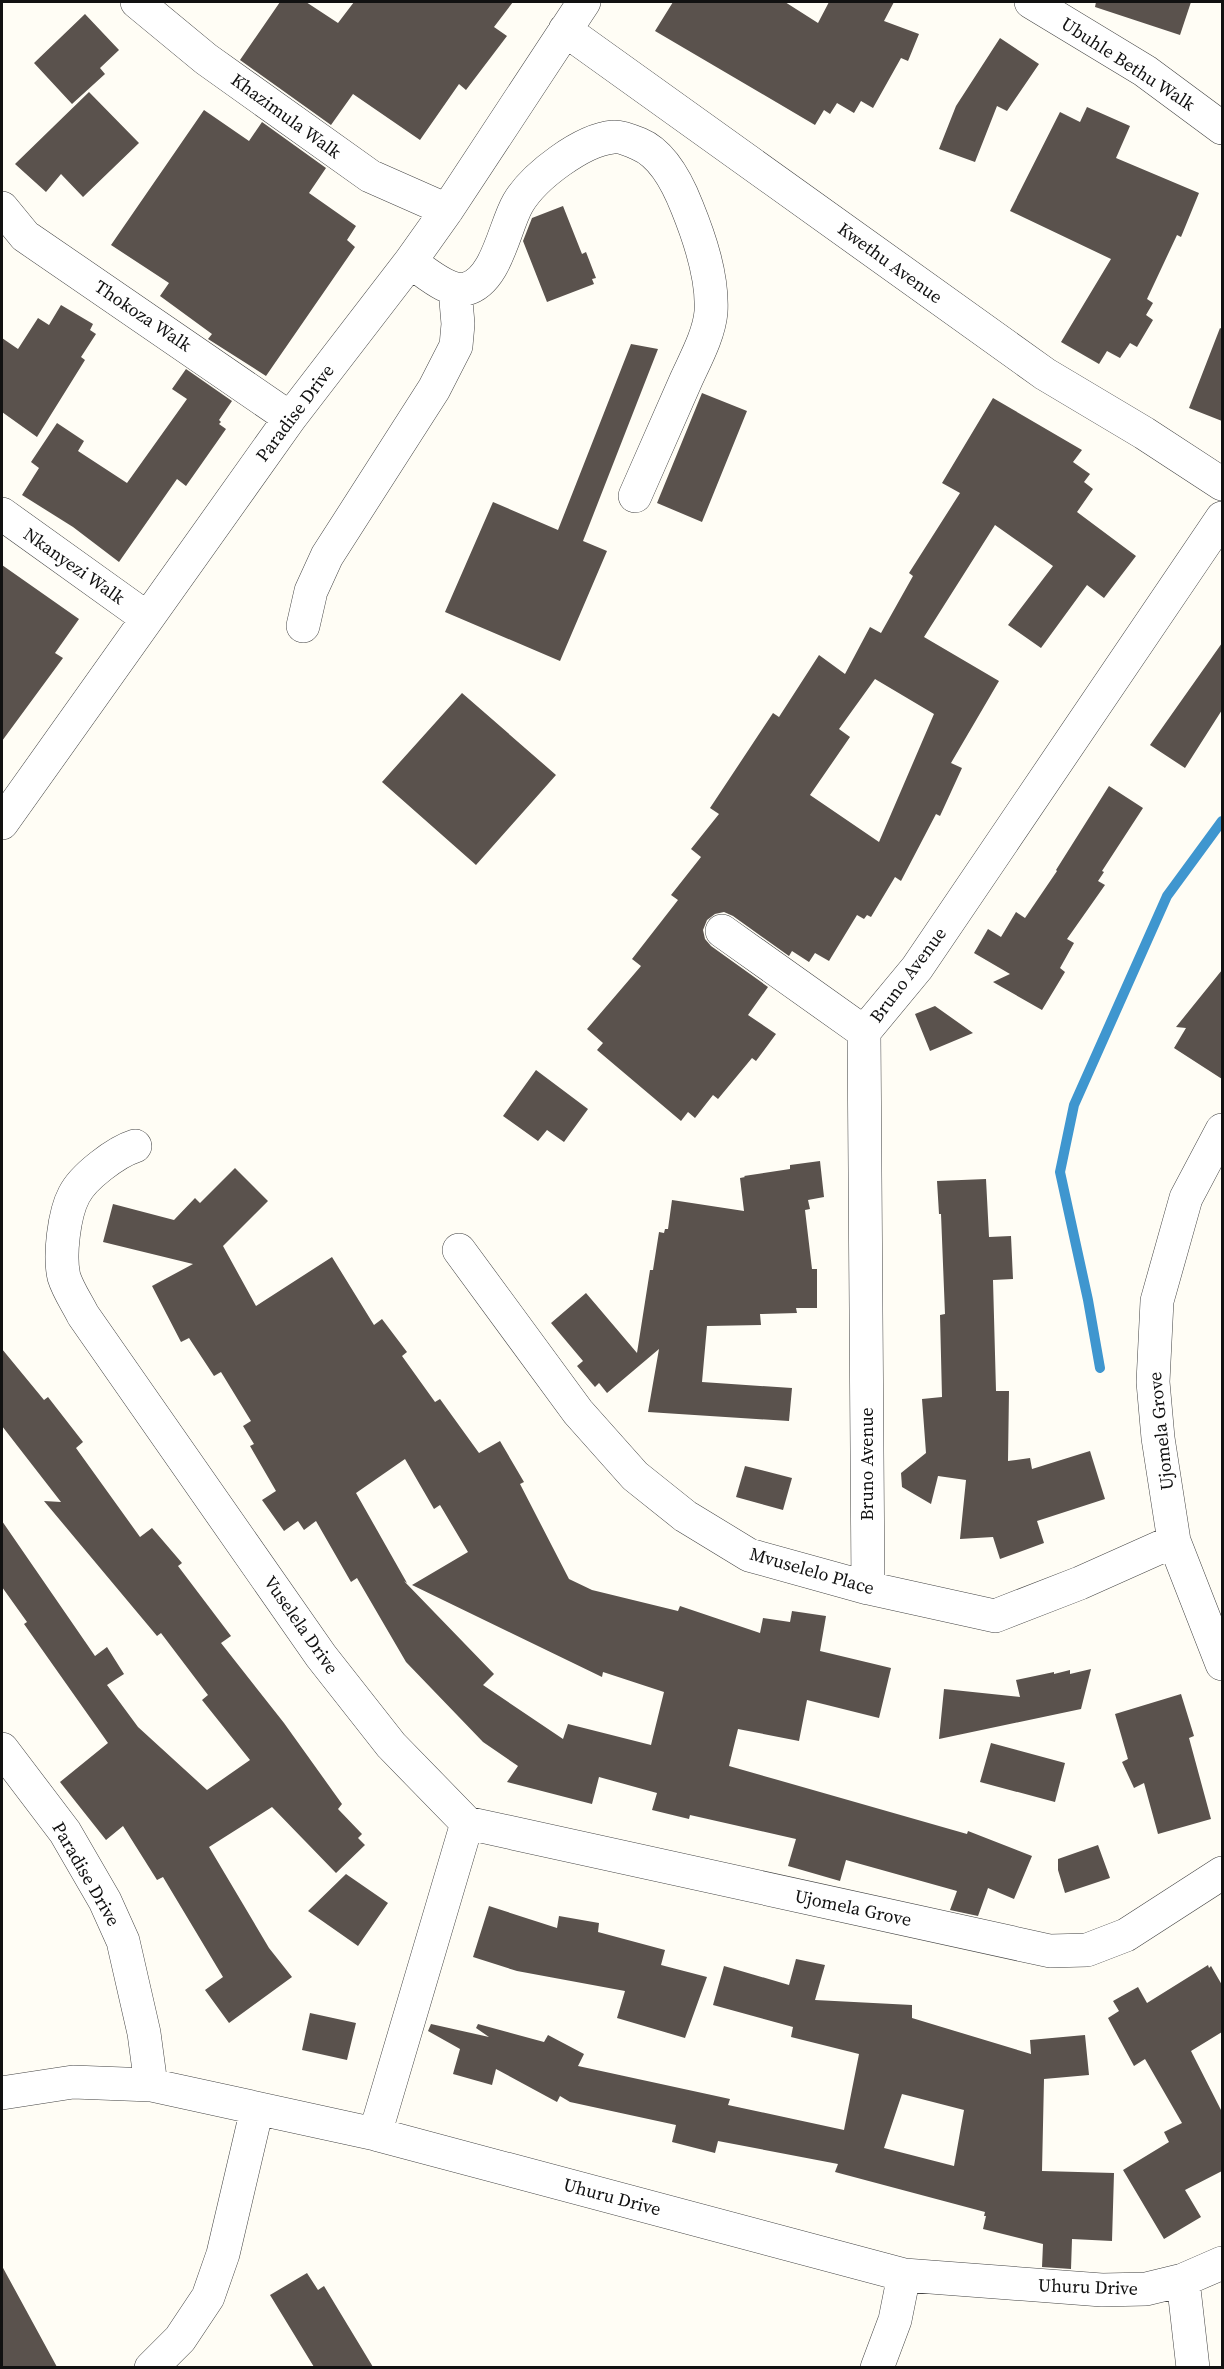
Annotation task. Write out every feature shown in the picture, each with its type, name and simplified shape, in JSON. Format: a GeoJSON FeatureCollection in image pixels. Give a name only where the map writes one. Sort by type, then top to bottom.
{"type":"FeatureCollection","features":[{"type":"Feature","properties":{"kind":"street","name":"Khazimula Walk"},"geometry":{"type":"LineString","coordinates":[[137,2],[206,59],[370,176],[447,210]]}},
{"type":"Feature","properties":{"kind":"street","name":"Ubuhle Bethu Walk"},"geometry":{"type":"LineString","coordinates":[[1031,2],[1145,71],[1222,128]]}},
{"type":"Feature","properties":{"kind":"street","name":"Paradise Drive"},"geometry":{"type":"LineString","coordinates":[[2,823],[290,418],[447,210],[569,12]]}},
{"type":"Feature","properties":{"kind":"street","name":"Kwethu Avenue"},"geometry":{"type":"LineString","coordinates":[[569,12],[1045,374],[1144,433],[1222,484]]}},
{"type":"Feature","properties":{"kind":"street"},"geometry":{"type":"LineString","coordinates":[[410,262],[441,283],[455,289],[465,289],[477,284],[489,272],[519,201],[539,177],[568,156],[594,142],[615,136],[641,144],[664,164],[681,191],[698,233],[709,280],[711,314],[701,347],[635,496]]}},
{"type":"Feature","properties":{"kind":"street","name":"Thokoza Walk"},"geometry":{"type":"LineString","coordinates":[[2,208],[25,236],[290,418]]}},
{"type":"Feature","properties":{"kind":"street"},"geometry":{"type":"LineString","coordinates":[[303,626],[311,591],[327,556],[434,389],[456,346],[458,324],[455,289]]}},
{"type":"Feature","properties":{"kind":"street","name":"Nkanyezi Walk"},"geometry":{"type":"LineString","coordinates":[[2,514],[147,618]]}},
{"type":"Feature","properties":{"kind":"street","name":"Bruno Avenue"},"geometry":{"type":"LineString","coordinates":[[868,1588],[864,1032],[917,968],[1222,518]]}},
{"type":"Feature","properties":{"kind":"street"},"geometry":{"type":"LineString","coordinates":[[722,931],[864,1032]]}},
{"type":"Feature","properties":{"kind":"street","name":"Ujomela Grove"},"geometry":{"type":"LineString","coordinates":[[1222,1130],[1186,1198],[1157,1301],[1153,1383],[1158,1438],[1174,1541],[1222,1664]]}},
{"type":"Feature","properties":{"kind":"street","name":"Vuselela Drive"},"geometry":{"type":"LineString","coordinates":[[135,1146],[121,1151],[104,1162],[74,1194],[63,1237],[64,1277],[83,1315],[321,1656],[391,1745],[467,1823]]}},
{"type":"Feature","properties":{"kind":"street","name":"Mvuselelo Place"},"geometry":{"type":"LineString","coordinates":[[459,1250],[578,1412],[635,1476],[685,1516],[750,1556],[868,1588],[994,1616],[1080,1583],[1174,1541]]}},
{"type":"Feature","properties":{"kind":"street","name":"Paradise Drive"},"geometry":{"type":"LineString","coordinates":[[2,1749],[65,1832],[105,1901],[123,1941],[144,2033],[152,2085]]}},
{"type":"Feature","properties":{"kind":"street"},"geometry":{"type":"LineString","coordinates":[[375,2134],[467,1823]]}},
{"type":"Feature","properties":{"kind":"street","name":"Ujomela Grove"},"geometry":{"type":"LineString","coordinates":[[467,1823],[1050,1952],[1087,1950],[1126,1935],[1222,1874]]}},
{"type":"Feature","properties":{"kind":"street","name":"Uhuru Drive"},"geometry":{"type":"LineString","coordinates":[[2,2093],[73,2082],[152,2085],[375,2134],[904,2274],[1102,2290],[1146,2289],[1183,2280],[1222,2262]]}},
{"type":"Feature","properties":{"kind":"street"},"geometry":{"type":"LineString","coordinates":[[152,2367],[180,2339],[208,2297],[223,2254],[257,2109]]}},
{"type":"Feature","properties":{"kind":"street"},"geometry":{"type":"LineString","coordinates":[[877,2367],[895,2320],[904,2274]]}},
{"type":"Feature","properties":{"kind":"street"},"geometry":{"type":"LineString","coordinates":[[1183,2280],[1193,2367]]}},
{"type":"Feature","properties":{"kind":"building"},"geometry":{"type":"Polygon","coordinates":[[[280,2],[306,2],[338,23],[354,2],[513,2],[494,27],[507,36],[466,90],[459,84],[420,140],[353,94],[331,125],[240,60],[280,2]]]}},
{"type":"Feature","properties":{"kind":"building"},"geometry":{"type":"Polygon","coordinates":[[[673,2],[785,2],[818,23],[829,2],[894,2],[884,21],[919,34],[908,61],[901,58],[873,108],[861,101],[854,113],[837,103],[830,114],[824,110],[815,125],[655,31],[673,2]]]}},
{"type":"Feature","properties":{"kind":"building"},"geometry":{"type":"Polygon","coordinates":[[[1096,2],[1191,2],[1180,35],[1095,7],[1096,2]]]}},
{"type":"Feature","properties":{"kind":"building"},"geometry":{"type":"Polygon","coordinates":[[[85,14],[119,50],[100,68],[105,74],[72,104],[34,63],[85,14]]]}},
{"type":"Feature","properties":{"kind":"building"},"geometry":{"type":"Polygon","coordinates":[[[1000,38],[1039,64],[1007,111],[997,106],[975,162],[939,149],[956,106],[1000,38]]]}},
{"type":"Feature","properties":{"kind":"building"},"geometry":{"type":"Polygon","coordinates":[[[89,92],[139,143],[83,197],[61,174],[46,192],[15,164],[89,92]]]}},
{"type":"Feature","properties":{"kind":"building"},"geometry":{"type":"Polygon","coordinates":[[[1087,107],[1130,126],[1116,158],[1199,193],[1181,237],[1177,235],[1147,299],[1153,303],[1146,315],[1153,320],[1137,347],[1130,343],[1120,358],[1107,351],[1099,364],[1061,342],[1111,259],[1010,211],[1060,112],[1080,122],[1087,107]]]}},
{"type":"Feature","properties":{"kind":"building"},"geometry":{"type":"Polygon","coordinates":[[[204,110],[249,141],[262,122],[326,168],[309,193],[356,226],[347,240],[355,247],[266,376],[208,339],[212,334],[160,296],[169,283],[111,245],[204,110]]]}},
{"type":"Feature","properties":{"kind":"building"},"geometry":{"type":"Polygon","coordinates":[[[563,206],[582,254],[586,252],[596,278],[592,279],[594,284],[547,302],[523,241],[532,218],[563,206]]]}},
{"type":"Feature","properties":{"kind":"building"},"geometry":{"type":"Polygon","coordinates":[[[61,305],[93,324],[90,330],[96,334],[81,357],[85,360],[37,437],[2,412],[2,338],[18,349],[38,318],[49,325],[61,305]]]}},
{"type":"Feature","properties":{"kind":"building"},"geometry":{"type":"Polygon","coordinates":[[[1220,328],[1222,329],[1222,421],[1189,408],[1220,328]]]}},
{"type":"Feature","properties":{"kind":"building"},"geometry":{"type":"Polygon","coordinates":[[[631,344],[658,349],[583,541],[607,551],[560,661],[445,612],[493,502],[558,530],[631,344]]]}},
{"type":"Feature","properties":{"kind":"building"},"geometry":{"type":"Polygon","coordinates":[[[186,369],[232,401],[219,420],[221,422],[219,424],[226,429],[186,486],[177,479],[119,562],[73,527],[22,495],[39,468],[31,462],[57,423],[84,441],[78,451],[127,483],[187,399],[172,389],[186,369]]]}},
{"type":"Feature","properties":{"kind":"building"},"geometry":{"type":"Polygon","coordinates":[[[702,393],[747,411],[702,522],[657,503],[702,393]]]}},
{"type":"Feature","properties":{"kind":"building"},"geometry":{"type":"Polygon","coordinates":[[[993,398],[1082,450],[1073,462],[1090,474],[1084,482],[1093,489],[1077,512],[1136,556],[1104,598],[1087,585],[1041,648],[1008,625],[1053,566],[995,525],[924,637],[999,681],[951,763],[962,768],[940,816],[936,814],[901,881],[895,877],[871,917],[867,915],[864,919],[857,915],[829,961],[815,953],[809,962],[792,951],[789,956],[724,912],[715,914],[707,920],[703,930],[705,939],[711,946],[768,987],[748,1015],[776,1034],[756,1061],[752,1058],[718,1099],[713,1095],[695,1118],[688,1112],[681,1121],[597,1050],[603,1043],[587,1029],[641,966],[632,959],[678,900],[671,895],[701,857],[691,849],[719,814],[710,808],[773,713],[779,717],[819,655],[845,674],[870,627],[881,633],[913,576],[909,573],[960,493],[942,483],[993,398]],[[875,679],[839,729],[850,737],[810,795],[879,842],[934,714],[875,679]]]}},
{"type":"Feature","properties":{"kind":"building"},"geometry":{"type":"Polygon","coordinates":[[[2,565],[79,619],[55,653],[63,658],[2,741],[2,565]]]}},
{"type":"Feature","properties":{"kind":"building"},"geometry":{"type":"Polygon","coordinates":[[[1222,643],[1222,710],[1185,768],[1150,745],[1222,643]]]}},
{"type":"Feature","properties":{"kind":"building"},"geometry":{"type":"Polygon","coordinates":[[[462,693],[556,775],[476,865],[382,782],[462,693]]]}},
{"type":"Feature","properties":{"kind":"building"},"geometry":{"type":"Polygon","coordinates":[[[1109,786],[1143,808],[1102,871],[1104,872],[1098,881],[1105,885],[1067,939],[1074,943],[1060,968],[1065,972],[1042,1010],[993,982],[1010,974],[974,953],[988,929],[1001,937],[1016,912],[1025,918],[1109,786]]]}},
{"type":"Feature","properties":{"kind":"building"},"geometry":{"type":"Polygon","coordinates":[[[1222,970],[1222,1079],[1174,1048],[1186,1028],[1176,1027],[1222,970]]]}},
{"type":"Feature","properties":{"kind":"building"},"geometry":{"type":"Polygon","coordinates":[[[935,1006],[973,1033],[930,1051],[915,1014],[935,1006]]]}},
{"type":"Feature","properties":{"kind":"building"},"geometry":{"type":"Polygon","coordinates":[[[536,1070],[588,1109],[564,1142],[547,1130],[538,1141],[503,1116],[536,1070]]]}},
{"type":"Feature","properties":{"kind":"building"},"geometry":{"type":"Polygon","coordinates":[[[820,1161],[824,1197],[808,1200],[810,1209],[805,1210],[812,1269],[817,1269],[817,1308],[796,1308],[797,1313],[760,1314],[761,1325],[707,1326],[702,1382],[792,1388],[789,1421],[648,1412],[659,1349],[607,1393],[599,1383],[595,1387],[577,1366],[583,1361],[551,1323],[586,1293],[637,1353],[650,1270],[653,1270],[659,1232],[664,1233],[665,1229],[668,1229],[672,1200],[744,1211],[740,1178],[790,1169],[790,1165],[820,1161]]]}},
{"type":"Feature","properties":{"kind":"building"},"geometry":{"type":"Polygon","coordinates":[[[235,1168],[268,1201],[223,1246],[256,1306],[332,1257],[374,1325],[382,1319],[407,1352],[402,1356],[435,1402],[440,1399],[479,1453],[500,1441],[524,1482],[520,1484],[569,1579],[592,1590],[678,1611],[680,1606],[760,1633],[763,1618],[790,1622],[792,1611],[826,1616],[820,1651],[891,1668],[879,1718],[807,1700],[799,1741],[738,1729],[729,1766],[967,1834],[968,1831],[1032,1856],[1014,1899],[988,1888],[978,1916],[950,1910],[957,1891],[846,1860],[840,1881],[788,1866],[796,1839],[690,1815],[689,1819],[652,1810],[657,1793],[599,1777],[592,1804],[507,1782],[518,1766],[483,1742],[406,1662],[357,1578],[351,1582],[316,1521],[304,1530],[298,1521],[284,1531],[262,1500],[276,1491],[250,1446],[254,1444],[243,1426],[251,1421],[221,1372],[214,1376],[189,1338],[181,1342],[152,1286],[193,1264],[103,1242],[113,1204],[174,1220],[195,1198],[200,1203],[235,1168]],[[405,1459],[356,1493],[407,1583],[404,1581],[494,1674],[483,1685],[563,1739],[568,1724],[651,1745],[664,1692],[603,1672],[602,1677],[412,1585],[468,1552],[440,1505],[434,1509],[405,1459]]]}},
{"type":"Feature","properties":{"kind":"building"},"geometry":{"type":"Polygon","coordinates":[[[986,1179],[989,1237],[1011,1236],[1013,1279],[993,1280],[996,1391],[1009,1391],[1008,1461],[1030,1458],[1032,1469],[1090,1451],[1105,1499],[1037,1521],[1044,1543],[1000,1559],[993,1537],[960,1539],[966,1480],[938,1476],[931,1504],[902,1487],[901,1473],[926,1453],[922,1399],[942,1397],[940,1315],[945,1314],[941,1214],[939,1214],[937,1181],[986,1179]]]}},
{"type":"Feature","properties":{"kind":"building"},"geometry":{"type":"Polygon","coordinates":[[[2,1349],[44,1400],[48,1397],[83,1442],[76,1448],[140,1537],[152,1528],[182,1563],[178,1566],[231,1636],[221,1643],[284,1723],[342,1804],[338,1809],[362,1834],[358,1838],[365,1845],[336,1873],[272,1807],[209,1847],[269,1948],[292,1977],[229,2023],[205,1990],[223,1977],[163,1877],[157,1880],[123,1826],[106,1840],[60,1782],[108,1743],[24,1624],[27,1622],[2,1587],[2,1521],[95,1656],[107,1647],[124,1674],[107,1685],[138,1727],[207,1790],[250,1760],[202,1700],[208,1695],[161,1633],[157,1636],[44,1501],[61,1502],[2,1426],[2,1349]]]}},
{"type":"Feature","properties":{"kind":"building"},"geometry":{"type":"Polygon","coordinates":[[[745,1466],[792,1478],[783,1510],[736,1497],[745,1466]]]}},
{"type":"Feature","properties":{"kind":"building"},"geometry":{"type":"Polygon","coordinates":[[[1091,1669],[1081,1709],[939,1739],[944,1689],[1020,1697],[1016,1680],[1054,1672],[1054,1674],[1070,1670],[1070,1674],[1091,1669]]]}},
{"type":"Feature","properties":{"kind":"building"},"geometry":{"type":"Polygon","coordinates":[[[1181,1694],[1194,1736],[1189,1738],[1211,1819],[1158,1834],[1144,1783],[1134,1788],[1122,1762],[1128,1759],[1115,1714],[1181,1694]]]}},
{"type":"Feature","properties":{"kind":"building"},"geometry":{"type":"Polygon","coordinates":[[[991,1743],[1065,1763],[1055,1802],[980,1782],[991,1743]]]}},
{"type":"Feature","properties":{"kind":"building"},"geometry":{"type":"Polygon","coordinates":[[[1098,1845],[1110,1878],[1065,1893],[1058,1870],[1058,1859],[1098,1845]]]}},
{"type":"Feature","properties":{"kind":"building"},"geometry":{"type":"Polygon","coordinates":[[[346,1874],[388,1903],[358,1946],[308,1911],[346,1874]]]}},
{"type":"Feature","properties":{"kind":"building"},"geometry":{"type":"Polygon","coordinates":[[[489,1906],[557,1928],[559,1916],[599,1923],[598,1932],[665,1950],[661,1965],[707,1977],[685,2038],[617,2018],[625,1991],[517,1971],[473,1957],[489,1906]]]}},
{"type":"Feature","properties":{"kind":"building"},"geometry":{"type":"Polygon","coordinates":[[[796,1959],[825,1965],[815,2000],[912,2005],[912,2018],[1031,2054],[1030,2040],[1085,2035],[1089,2075],[1044,2079],[1042,2171],[1114,2173],[1112,2241],[1072,2239],[1071,2269],[1042,2267],[1043,2244],[983,2229],[985,2212],[835,2172],[838,2164],[718,2141],[715,2153],[672,2142],[676,2125],[570,2102],[560,2096],[557,2102],[496,2069],[492,2085],[453,2074],[460,2049],[428,2031],[431,2024],[489,2037],[476,2028],[478,2024],[544,2042],[548,2035],[584,2054],[578,2066],[730,2099],[728,2105],[844,2130],[859,2054],[791,2037],[793,2027],[713,2005],[724,1966],[789,1985],[796,1959]],[[902,2094],[884,2148],[954,2166],[964,2110],[902,2094]]]}},
{"type":"Feature","properties":{"kind":"building"},"geometry":{"type":"Polygon","coordinates":[[[1208,1965],[1209,1968],[1211,1966],[1222,1985],[1222,2032],[1191,2051],[1222,2112],[1222,2171],[1185,2190],[1201,2217],[1164,2239],[1123,2170],[1169,2142],[1164,2132],[1182,2123],[1145,2059],[1134,2066],[1108,2018],[1119,2011],[1113,2001],[1138,1987],[1147,2003],[1208,1965]]]}},
{"type":"Feature","properties":{"kind":"building"},"geometry":{"type":"Polygon","coordinates":[[[310,2013],[356,2023],[347,2060],[302,2050],[310,2013]]]}},
{"type":"Feature","properties":{"kind":"building"},"geometry":{"type":"Polygon","coordinates":[[[2,2266],[57,2367],[2,2367],[2,2266]]]}},
{"type":"Feature","properties":{"kind":"building"},"geometry":{"type":"Polygon","coordinates":[[[307,2273],[318,2290],[324,2286],[373,2367],[314,2367],[270,2295],[307,2273]]]}},
{"type":"Feature","properties":{"kind":"waterway"},"geometry":{"type":"LineString","coordinates":[[1100,1368],[1088,1300],[1060,1172],[1074,1105],[1167,896],[1222,821]]}}]}
